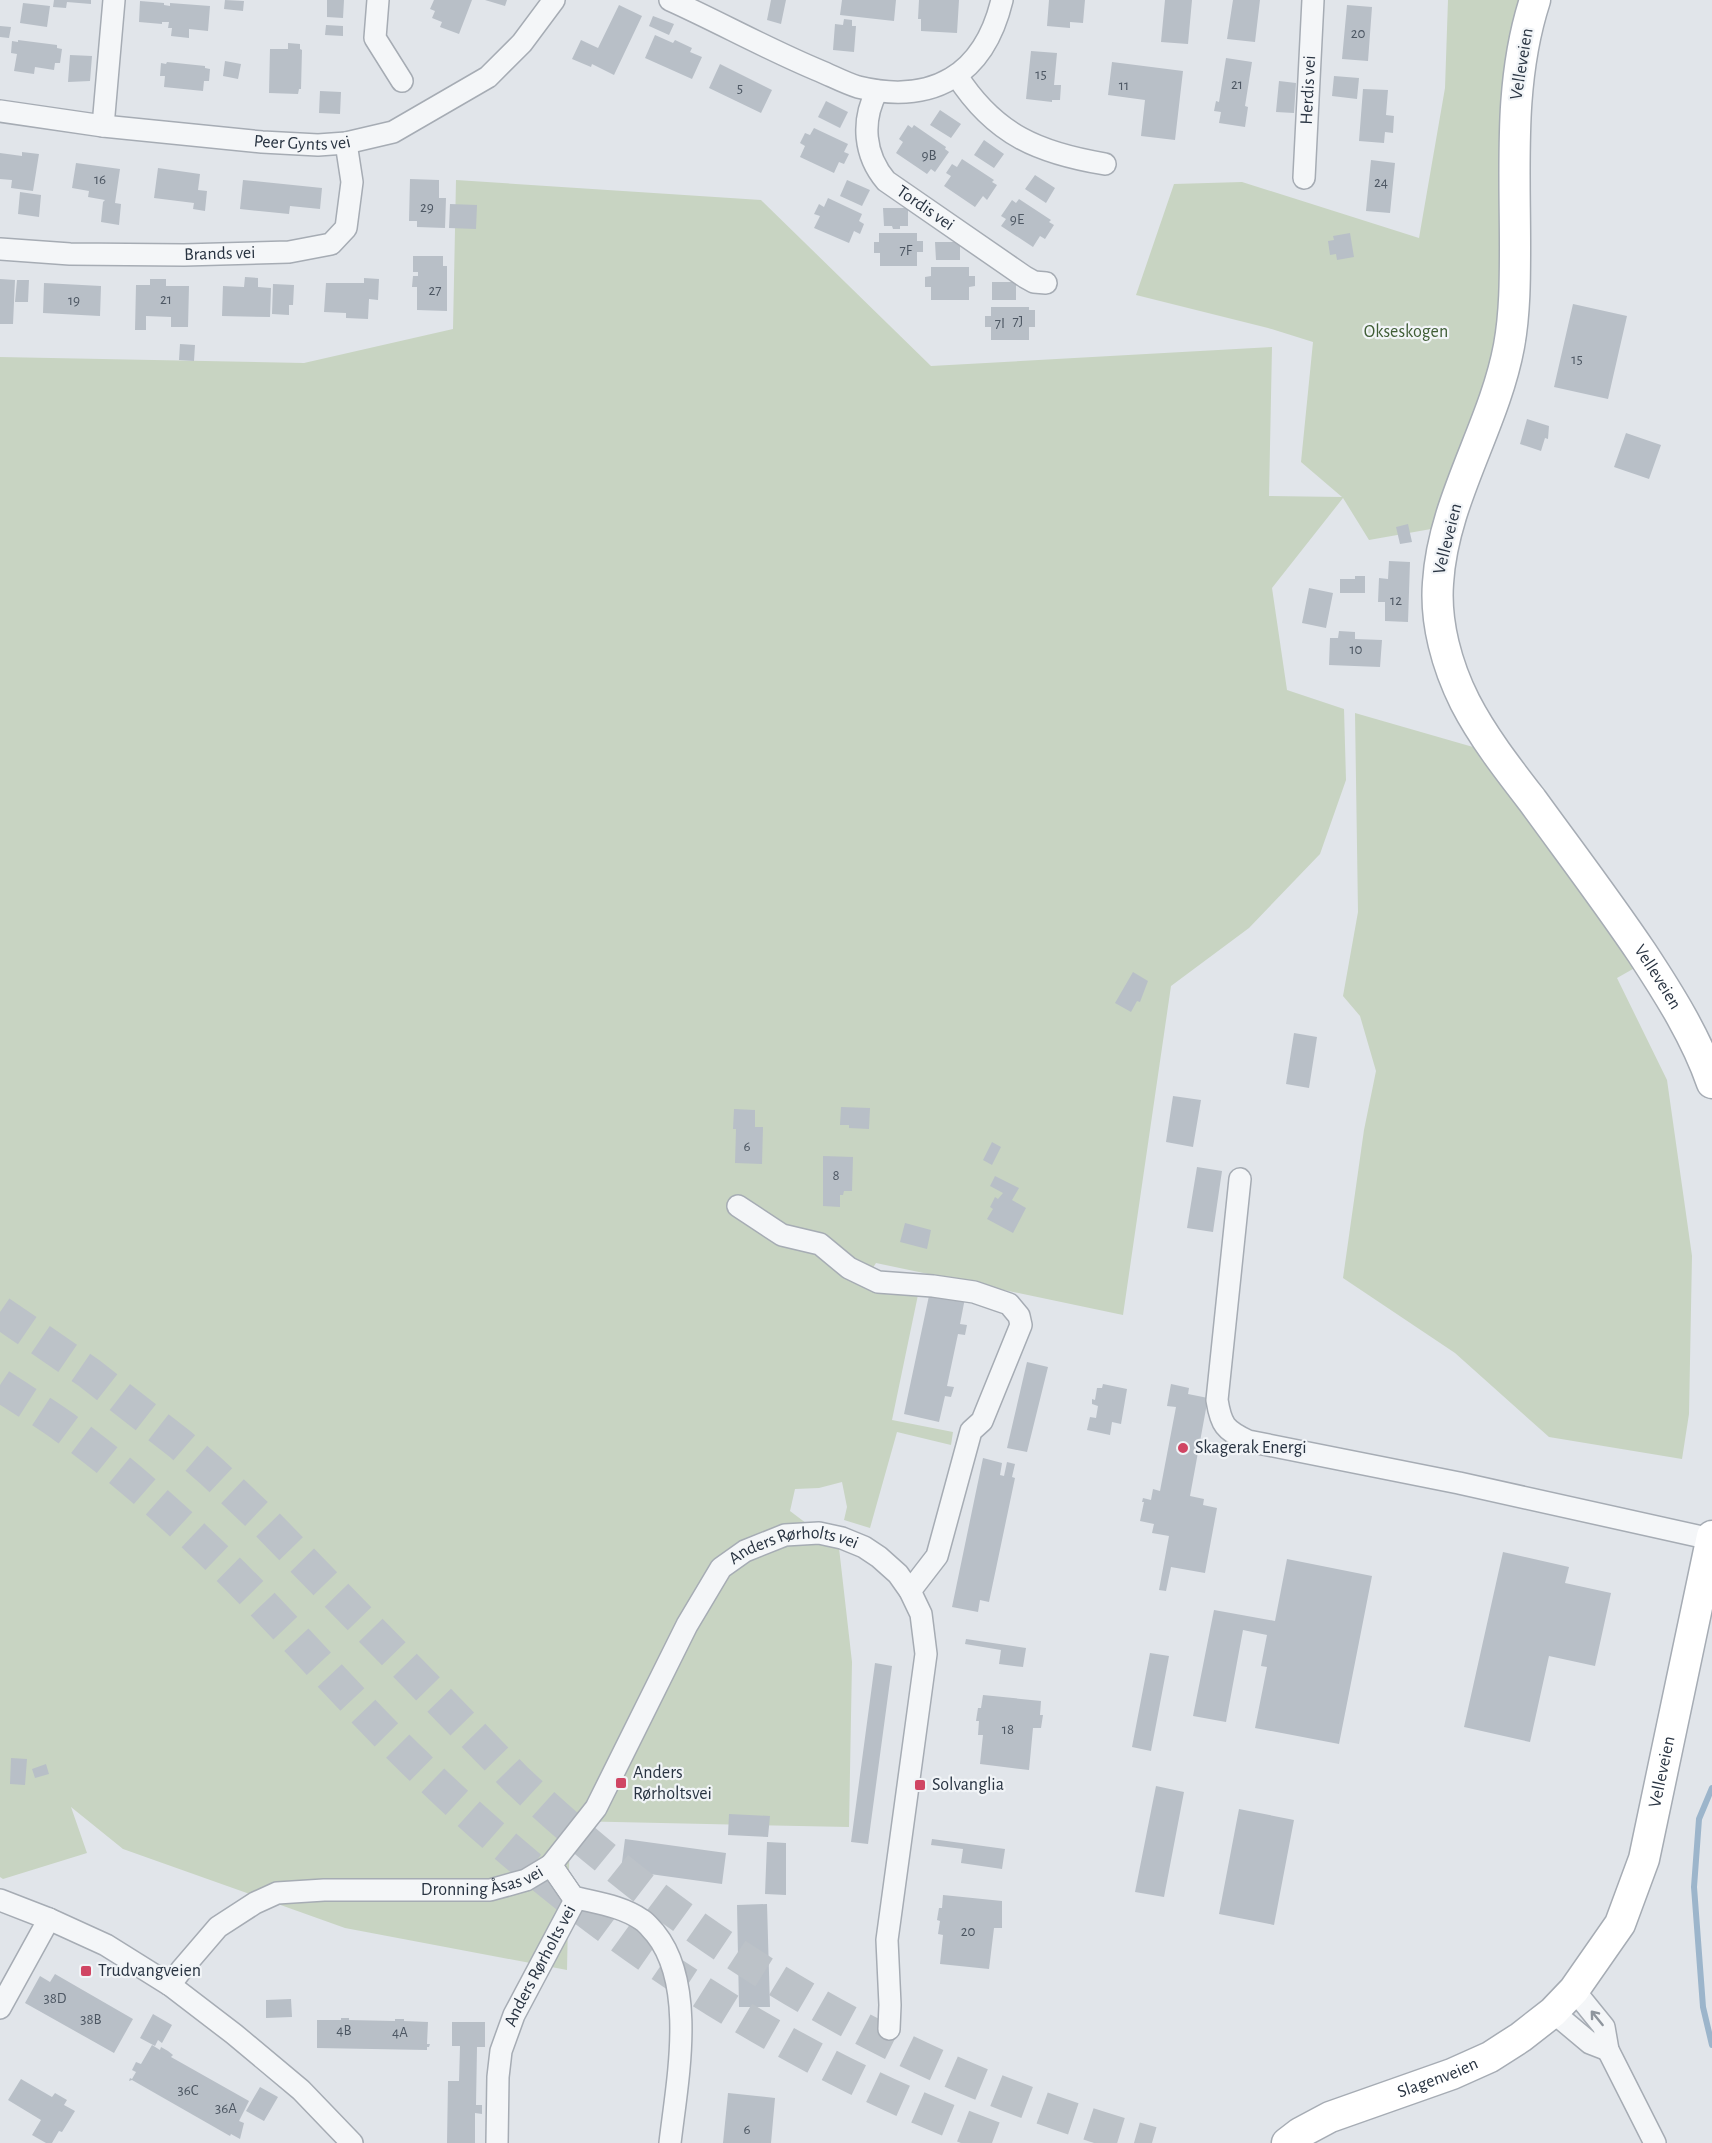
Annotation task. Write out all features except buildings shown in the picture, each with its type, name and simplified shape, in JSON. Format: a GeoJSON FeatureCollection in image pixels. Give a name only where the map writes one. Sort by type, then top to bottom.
{"type":"FeatureCollection","features":[{"type":"Feature","properties":{"kind":"main road","name":"Velleveien"},"geometry":{"type":"LineString","coordinates":[[1535,0],[1520,58],[1515,107],[1515,288],[1510,344],[1498,389],[1448,526],[1440,558],[1437,604],[1440,625],[1453,675],[1466,703],[1507,767],[1608,904],[1663,986],[1697,1047],[1712,1083]]}},
{"type":"Feature","properties":{"kind":"main road","name":"Velleveien"},"geometry":{"type":"LineString","coordinates":[[1574,1990],[1620,1924],[1644,1859],[1712,1538]]}},
{"type":"Feature","properties":{"kind":"main road","name":"Slagenveien"},"geometry":{"type":"LineString","coordinates":[[1287,2143],[1300,2133],[1330,2117],[1452,2074],[1490,2057],[1553,2012],[1574,1990]]}},
{"type":"Feature","properties":{"kind":"street"},"geometry":{"type":"LineString","coordinates":[[103,126],[114,0]]}},
{"type":"Feature","properties":{"kind":"street"},"geometry":{"type":"LineString","coordinates":[[378,0],[375,38],[402,81]]}},
{"type":"Feature","properties":{"kind":"street","name":"Peer Gynts vei"},"geometry":{"type":"LineString","coordinates":[[0,111],[103,126],[262,142],[318,145],[346,143],[393,132],[488,77],[522,43],[554,0]]}},
{"type":"Feature","properties":{"kind":"street"},"geometry":{"type":"LineString","coordinates":[[670,0],[796,61],[855,86],[901,92],[942,84],[957,76],[970,65],[987,42],[996,23],[1002,0]]}},
{"type":"Feature","properties":{"kind":"street","name":"Herdis vei"},"geometry":{"type":"LineString","coordinates":[[1304,178],[1313,0]]}},
{"type":"Feature","properties":{"kind":"street"},"geometry":{"type":"LineString","coordinates":[[957,76],[977,104],[996,123],[1021,139],[1053,153],[1105,164]]}},
{"type":"Feature","properties":{"kind":"street","name":"Tordis vei"},"geometry":{"type":"LineString","coordinates":[[877,90],[869,105],[867,134],[872,159],[886,181],[1025,277],[1034,282],[1046,283]]}},
{"type":"Feature","properties":{"kind":"street","name":"Brands vei"},"geometry":{"type":"LineString","coordinates":[[0,249],[70,254],[184,255],[288,252],[331,244],[346,228],[352,182],[346,143]]}},
{"type":"Feature","properties":{"kind":"street"},"geometry":{"type":"LineString","coordinates":[[1240,1179],[1217,1400],[1220,1419],[1231,1433],[1248,1441],[1459,1483],[1712,1538]]}},
{"type":"Feature","properties":{"kind":"street"},"geometry":{"type":"LineString","coordinates":[[738,1206],[782,1235],[820,1244],[849,1268],[878,1282],[974,1292],[1009,1304],[1019,1316],[1021,1325],[982,1421],[971,1431],[937,1556],[910,1591]]}},
{"type":"Feature","properties":{"kind":"street","name":"Anders Rørholts vei"},"geometry":{"type":"LineString","coordinates":[[497,2143],[501,2051],[514,2014],[575,1900],[551,1865],[596,1808],[687,1625],[721,1568],[745,1551],[785,1535],[819,1533],[842,1538],[864,1547],[898,1574],[910,1591],[921,1614],[926,1654],[887,1940],[890,2005],[888,2030]]}},
{"type":"Feature","properties":{"kind":"street","name":"Dronning Åsas vei"},"geometry":{"type":"LineString","coordinates":[[170,1985],[218,1927],[277,1893],[324,1890],[490,1890],[526,1880],[551,1865],[573,1897],[621,1908],[644,1921],[661,1941],[674,1970],[680,2034],[670,2143]]}},
{"type":"Feature","properties":{"kind":"street"},"geometry":{"type":"LineString","coordinates":[[0,1900],[106,1945],[170,1985],[301,2090],[352,2143]]}},
{"type":"Feature","properties":{"kind":"street"},"geometry":{"type":"LineString","coordinates":[[0,2008],[49,1919]]}},
{"type":"Feature","properties":{"kind":"street"},"geometry":{"type":"LineString","coordinates":[[1574,1990],[1604,2027],[1608,2050],[1655,2143]]}},
{"type":"Feature","properties":{"kind":"street"},"geometry":{"type":"LineString","coordinates":[[1553,2012],[1590,2043],[1608,2050]]}},
{"type":"Feature","properties":{"kind":"green space","name":"Okseskogen"},"geometry":{"type":"Polygon","coordinates":[[[1448,0],[1539,0],[1514,288],[1448,526],[1369,540],[1343,498],[1272,588],[1287,690],[1344,709],[1346,780],[1320,854],[1249,928],[1171,986],[1123,1315],[876,1263],[861,1286],[919,1290],[892,1420],[953,1432],[951,1445],[897,1432],[870,1528],[844,1520],[847,1507],[842,1482],[819,1488],[795,1489],[790,1511],[839,1548],[852,1662],[849,1827],[570,1821],[567,1970],[345,1928],[123,1849],[71,1807],[87,1853],[3,1879],[0,1877],[0,357],[304,363],[453,329],[456,180],[761,200],[931,366],[1272,347],[1269,496],[1342,497],[1301,462],[1313,342],[1268,328],[1136,295],[1174,184],[1242,182],[1419,238],[1445,88],[1448,0]]]}},
{"type":"Feature","properties":{"kind":"green space"},"geometry":{"type":"Polygon","coordinates":[[[1355,713],[1473,747],[1596,887],[1647,961],[1617,978],[1667,1080],[1692,1256],[1689,1414],[1682,1459],[1549,1437],[1455,1353],[1343,1278],[1364,1130],[1376,1071],[1360,1016],[1343,996],[1358,912],[1355,713]]]}},
{"type":"Feature","properties":{"kind":"waterway"},"geometry":{"type":"LineString","coordinates":[[1712,1788],[1699,1819],[1694,1887],[1703,2007],[1712,2045]]}},
{"type":"Feature","properties":{"kind":"tunnel"},"geometry":{"type":"LineString","coordinates":[[0,1312],[89,1373],[211,1471],[266,1523],[516,1779],[586,1842],[659,1900],[733,1953],[811,2001],[892,2044],[975,2082],[1062,2115],[1152,2143]]}},
{"type":"Feature","properties":{"kind":"tunnel"},"geometry":{"type":"LineString","coordinates":[[0,1385],[100,1454],[185,1528],[229,1570],[415,1763],[480,1824],[547,1881],[618,1935],[691,1985],[766,2031],[845,2073],[925,2111],[1008,2143]]}},
{"type":"Feature","properties":{"kind":"place","name":"Skagerak Energi"},"geometry":{"type":"Point","coordinates":[1183,1448]}},
{"type":"Feature","properties":{"kind":"place","name":"Anders Rørholtsvei"},"geometry":{"type":"Point","coordinates":[621,1783]}},
{"type":"Feature","properties":{"kind":"place","name":"Solvanglia"},"geometry":{"type":"Point","coordinates":[920,1785]}},
{"type":"Feature","properties":{"kind":"place","name":"Trudvangveien"},"geometry":{"type":"Point","coordinates":[86,1971]}}]}
